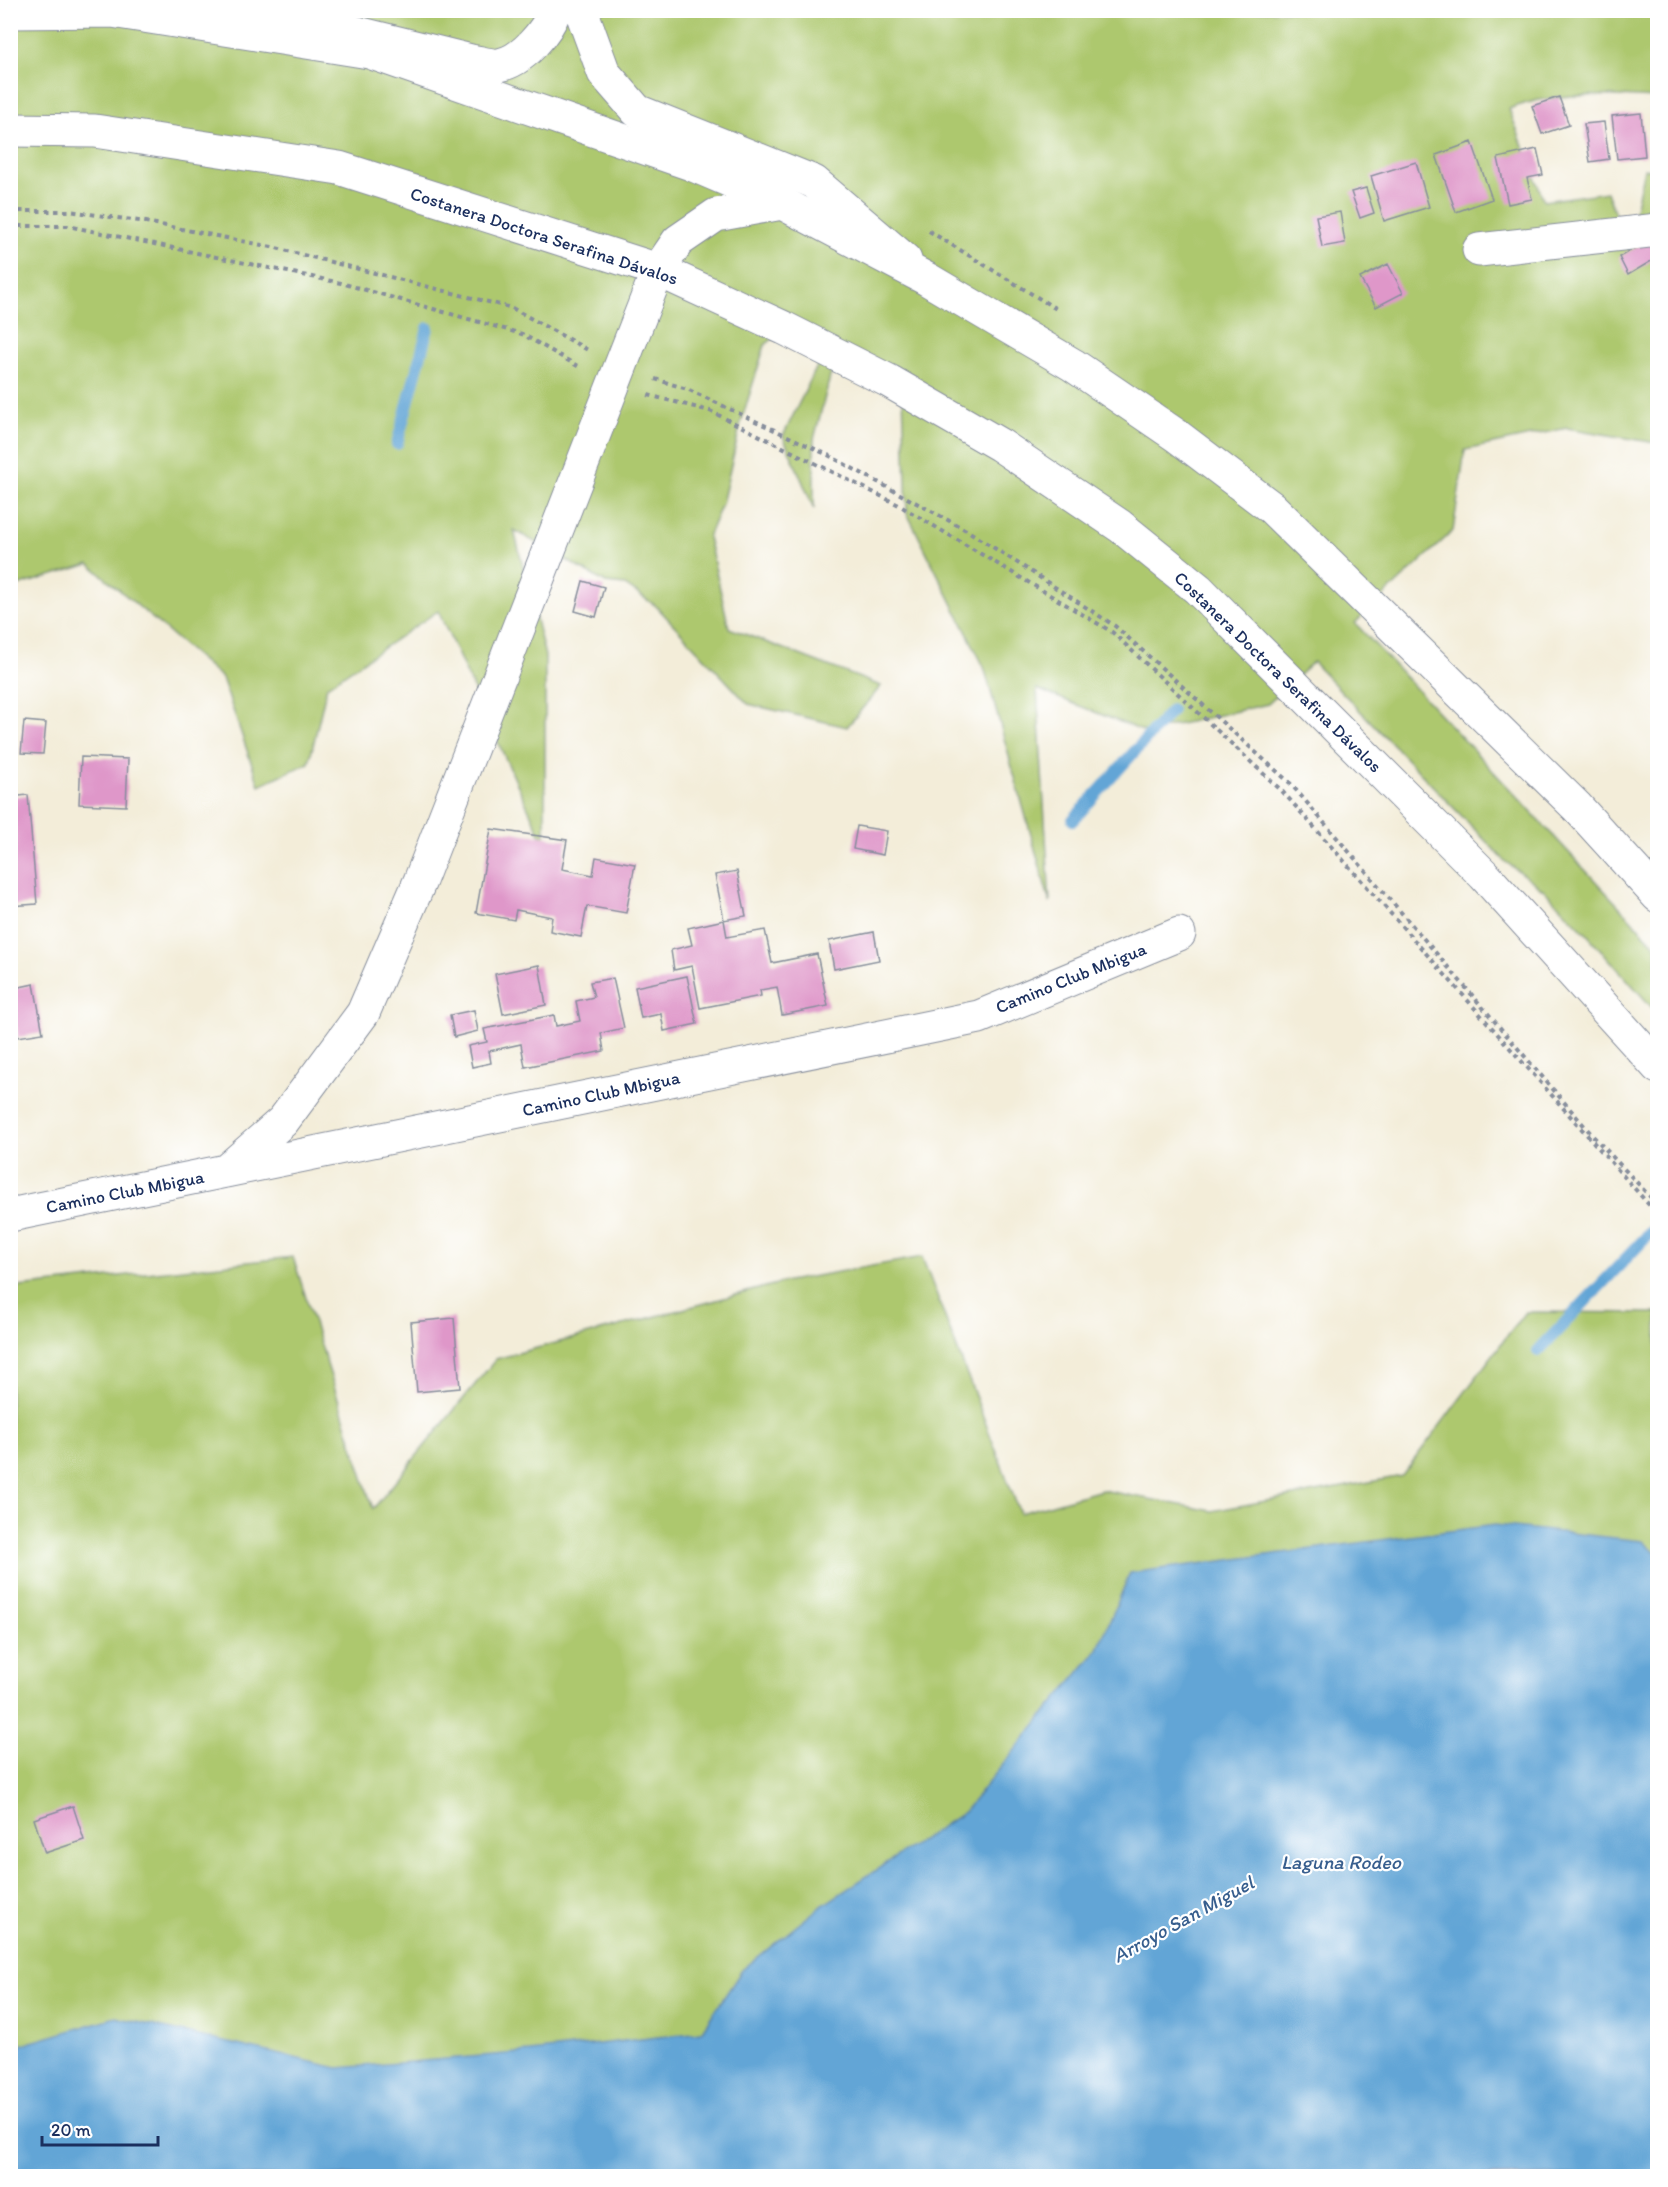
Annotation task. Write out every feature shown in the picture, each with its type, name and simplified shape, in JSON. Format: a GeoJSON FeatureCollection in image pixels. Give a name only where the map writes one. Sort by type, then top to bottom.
{"type":"FeatureCollection","features":[{"type":"Feature","properties":{"kind":"main road"},"geometry":{"type":"LineString","coordinates":[[201,26],[301,20],[471,61],[499,65],[525,52],[550,24],[555,10]]}},
{"type":"Feature","properties":{"kind":"main road"},"geometry":{"type":"LineString","coordinates":[[581,10],[604,73],[637,111],[814,182],[927,279]]}},
{"type":"Feature","properties":{"kind":"main road"},"geometry":{"type":"LineString","coordinates":[[10,12],[112,11],[369,52],[690,164],[782,203],[927,279],[1073,365],[1178,436],[1272,508],[1577,807],[1658,896]]}},
{"type":"Feature","properties":{"kind":"main road","name":"Costanera Doctora Serafina Dávalos"},"geometry":{"type":"LineString","coordinates":[[10,130],[95,131],[339,168],[658,270],[784,328],[889,381],[1000,445],[1120,526],[1198,589],[1484,875],[1658,1067]]}},
{"type":"Feature","properties":{"kind":"main road"},"geometry":{"type":"LineString","coordinates":[[225,1172],[283,1121],[363,1013],[420,881],[658,270],[678,241],[716,215],[782,203]]}},
{"type":"Feature","properties":{"kind":"main road"},"geometry":{"type":"LineString","coordinates":[[1479,250],[1658,230]]}},
{"type":"Feature","properties":{"kind":"main road","name":"Camino Club Mbigua"},"geometry":{"type":"LineString","coordinates":[[10,1215],[979,1017],[1179,934]]}},
{"type":"Feature","properties":{"kind":"path"},"geometry":{"type":"LineString","coordinates":[[10,211],[69,211],[146,222],[272,247],[512,308],[618,377],[687,389],[828,455],[968,531],[1115,626],[1290,783],[1594,1137],[1658,1204]]}},
{"type":"Feature","properties":{"kind":"path"},"geometry":{"type":"LineString","coordinates":[[10,226],[68,226],[341,283],[522,334],[618,377],[710,411],[897,504],[1112,632],[1282,791],[1658,1215]]}},
{"type":"Feature","properties":{"kind":"green space"},"geometry":{"type":"Polygon","coordinates":[[[11,11],[1657,11],[1657,98],[1564,97],[1545,99],[1509,109],[1544,201],[1607,192],[1627,246],[1644,169],[1657,170],[1657,443],[1567,428],[1465,450],[1453,531],[1355,623],[1657,947],[1657,1013],[1544,890],[1506,862],[1313,662],[1268,704],[1145,732],[1037,689],[1050,903],[984,667],[907,513],[903,395],[831,373],[814,439],[814,509],[783,436],[828,344],[794,322],[765,345],[741,422],[722,504],[708,537],[729,628],[881,686],[847,727],[748,704],[656,606],[625,585],[606,583],[514,530],[545,656],[545,845],[438,611],[327,686],[309,763],[259,785],[222,678],[89,564],[11,588],[11,11]]]}},
{"type":"Feature","properties":{"kind":"green space"},"geometry":{"type":"Polygon","coordinates":[[[293,1257],[373,1509],[496,1359],[788,1281],[922,1257],[1020,1513],[1102,1490],[1212,1511],[1402,1476],[1525,1312],[1657,1313],[1657,2176],[11,2176],[10,1288],[293,1257]]]}},
{"type":"Feature","properties":{"kind":"water","name":"Laguna Rodeo"},"geometry":{"type":"Polygon","coordinates":[[[1495,1525],[1643,1541],[1657,1554],[1657,2176],[11,2176],[11,2048],[116,2017],[338,2068],[530,2052],[701,2032],[742,1970],[820,1907],[964,1812],[1098,1649],[1130,1573],[1495,1525]]]}},
{"type":"Feature","properties":{"kind":"building"},"geometry":{"type":"Polygon","coordinates":[[[1559,97],[1569,125],[1542,134],[1532,106],[1559,97]]]}},
{"type":"Feature","properties":{"kind":"building"},"geometry":{"type":"Polygon","coordinates":[[[1641,113],[1645,156],[1617,159],[1612,116],[1641,113]]]}},
{"type":"Feature","properties":{"kind":"building"},"geometry":{"type":"Polygon","coordinates":[[[1604,122],[1609,159],[1590,162],[1584,124],[1604,122]]]}},
{"type":"Feature","properties":{"kind":"building"},"geometry":{"type":"Polygon","coordinates":[[[1472,142],[1492,199],[1456,212],[1436,155],[1472,142]]]}},
{"type":"Feature","properties":{"kind":"building"},"geometry":{"type":"Polygon","coordinates":[[[1537,149],[1543,175],[1527,178],[1532,199],[1508,204],[1498,158],[1537,149]]]}},
{"type":"Feature","properties":{"kind":"building"},"geometry":{"type":"Polygon","coordinates":[[[1416,162],[1429,207],[1384,221],[1371,176],[1416,162]]]}},
{"type":"Feature","properties":{"kind":"building"},"geometry":{"type":"Polygon","coordinates":[[[1366,188],[1374,213],[1360,218],[1351,192],[1366,188]]]}},
{"type":"Feature","properties":{"kind":"building"},"geometry":{"type":"Polygon","coordinates":[[[1340,212],[1345,243],[1322,247],[1316,216],[1340,212]]]}},
{"type":"Feature","properties":{"kind":"building"},"geometry":{"type":"Polygon","coordinates":[[[1656,236],[1658,257],[1628,275],[1619,257],[1656,236]]]}},
{"type":"Feature","properties":{"kind":"building"},"geometry":{"type":"Polygon","coordinates":[[[1388,264],[1403,293],[1376,307],[1360,278],[1388,264]]]}},
{"type":"Feature","properties":{"kind":"building"},"geometry":{"type":"Polygon","coordinates":[[[583,581],[604,587],[596,617],[575,611],[583,581]]]}},
{"type":"Feature","properties":{"kind":"building"},"geometry":{"type":"Polygon","coordinates":[[[24,721],[46,723],[43,754],[21,753],[24,721]]]}},
{"type":"Feature","properties":{"kind":"building"},"geometry":{"type":"Polygon","coordinates":[[[81,757],[128,759],[126,806],[79,804],[81,757]]]}},
{"type":"Feature","properties":{"kind":"building"},"geometry":{"type":"Polygon","coordinates":[[[28,795],[37,904],[10,906],[10,797],[28,795]]]}},
{"type":"Feature","properties":{"kind":"building"},"geometry":{"type":"Polygon","coordinates":[[[857,826],[887,831],[883,855],[853,849],[857,826]]]}},
{"type":"Feature","properties":{"kind":"building"},"geometry":{"type":"Polygon","coordinates":[[[491,829],[567,840],[562,869],[593,875],[596,857],[635,864],[626,913],[587,906],[581,937],[550,931],[552,917],[516,910],[514,920],[476,913],[491,829]]]}},
{"type":"Feature","properties":{"kind":"building"},"geometry":{"type":"Polygon","coordinates":[[[737,871],[746,916],[724,920],[715,875],[737,871]]]}},
{"type":"Feature","properties":{"kind":"building"},"geometry":{"type":"Polygon","coordinates":[[[724,920],[727,937],[765,930],[772,963],[817,954],[828,1006],[782,1015],[777,987],[760,990],[761,996],[700,1008],[692,966],[674,970],[671,950],[692,945],[688,928],[724,920]]]}},
{"type":"Feature","properties":{"kind":"building"},"geometry":{"type":"Polygon","coordinates":[[[874,932],[879,960],[834,969],[829,941],[874,932]]]}},
{"type":"Feature","properties":{"kind":"building"},"geometry":{"type":"Polygon","coordinates":[[[539,965],[546,1005],[503,1014],[495,974],[539,965]]]}},
{"type":"Feature","properties":{"kind":"building"},"geometry":{"type":"Polygon","coordinates":[[[687,976],[697,1024],[664,1031],[661,1014],[641,1018],[635,987],[687,976]]]}},
{"type":"Feature","properties":{"kind":"building"},"geometry":{"type":"Polygon","coordinates":[[[613,978],[624,1028],[601,1033],[604,1051],[525,1067],[521,1044],[489,1051],[491,1063],[472,1067],[468,1046],[487,1042],[484,1029],[554,1015],[556,1026],[580,1021],[576,1001],[594,997],[590,982],[613,978]]]}},
{"type":"Feature","properties":{"kind":"building"},"geometry":{"type":"Polygon","coordinates":[[[34,984],[43,1033],[18,1037],[10,989],[34,984]]]}},
{"type":"Feature","properties":{"kind":"building"},"geometry":{"type":"Polygon","coordinates":[[[474,1010],[478,1031],[454,1037],[450,1015],[474,1010]]]}},
{"type":"Feature","properties":{"kind":"building"},"geometry":{"type":"Polygon","coordinates":[[[454,1318],[460,1388],[417,1392],[411,1322],[454,1318]]]}},
{"type":"Feature","properties":{"kind":"building"},"geometry":{"type":"Polygon","coordinates":[[[73,1806],[84,1840],[45,1853],[34,1819],[73,1806]]]}},
{"type":"Feature","properties":{"kind":"waterway"},"geometry":{"type":"LineString","coordinates":[[397,444],[428,328]]}},
{"type":"Feature","properties":{"kind":"waterway"},"geometry":{"type":"LineString","coordinates":[[1073,820],[1172,710]]}},
{"type":"Feature","properties":{"kind":"waterway"},"geometry":{"type":"LineString","coordinates":[[1538,1351],[1652,1231]]}},
{"type":"Feature","properties":{"kind":"water label","name":"Arroyo San Miguel"},"geometry":{"type":"Point","coordinates":[1183,1919]}}]}
